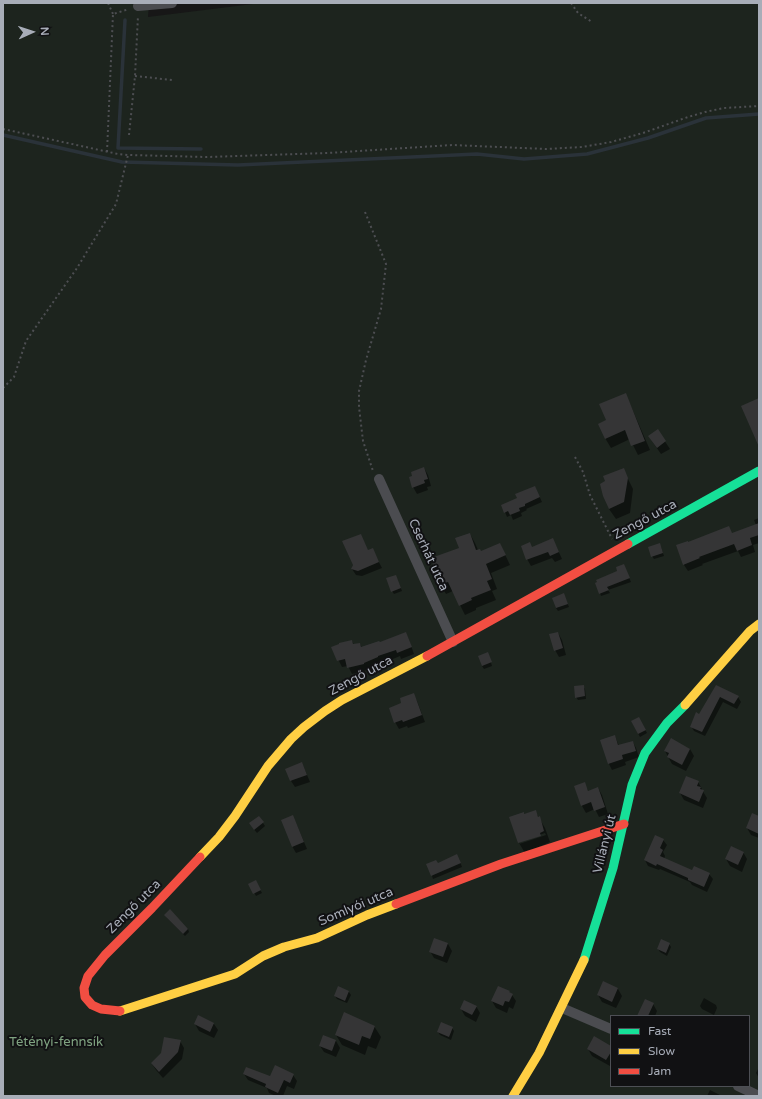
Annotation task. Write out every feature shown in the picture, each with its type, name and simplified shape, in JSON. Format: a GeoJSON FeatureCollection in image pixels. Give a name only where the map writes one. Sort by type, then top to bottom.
{"type":"FeatureCollection","features":[{"type":"Feature","properties":{"kind":"street"},"geometry":{"type":"LineString","coordinates":[[138,4],[172,3]]}},
{"type":"Feature","properties":{"kind":"street","name":"Zengő utca"},"geometry":{"type":"LineString","coordinates":[[101,1009],[92,1005],[85,997],[84,983],[88,976],[105,954],[152,908],[219,837],[235,816],[268,766],[304,726],[325,711],[453,642],[759,471]]}},
{"type":"Feature","properties":{"kind":"street","name":"Cserhát utca"},"geometry":{"type":"LineString","coordinates":[[379,479],[453,642]]}},
{"type":"Feature","properties":{"kind":"street","name":"Villányi út"},"geometry":{"type":"LineString","coordinates":[[513,1096],[539,1053],[585,958],[611,875],[632,785],[641,763],[652,743],[667,723],[759,624]]}},
{"type":"Feature","properties":{"kind":"street","name":"Somlyói utca"},"geometry":{"type":"LineString","coordinates":[[101,1009],[121,1011],[235,974],[263,956],[284,947],[317,938],[367,915],[428,891],[501,864],[624,824]]}},
{"type":"Feature","properties":{"kind":"street"},"geometry":{"type":"LineString","coordinates":[[562,1008],[610,1029]]}},
{"type":"Feature","properties":{"kind":"street"},"geometry":{"type":"LineString","coordinates":[[740,1087],[759,1096]]}},
{"type":"Feature","properties":{"kind":"path"},"geometry":{"type":"LineString","coordinates":[[107,152],[113,14],[108,3]]}},
{"type":"Feature","properties":{"kind":"path"},"geometry":{"type":"LineString","coordinates":[[571,3],[578,13],[592,22]]}},
{"type":"Feature","properties":{"kind":"path"},"geometry":{"type":"LineString","coordinates":[[113,14],[138,4],[135,76],[129,135]]}},
{"type":"Feature","properties":{"kind":"path"},"geometry":{"type":"LineString","coordinates":[[135,76],[172,80]]}},
{"type":"Feature","properties":{"kind":"path"},"geometry":{"type":"LineString","coordinates":[[3,129],[107,152],[128,155],[207,157],[328,153],[452,145],[546,149],[582,147],[611,142],[705,112],[724,108],[759,106]]}},
{"type":"Feature","properties":{"kind":"path"},"geometry":{"type":"LineString","coordinates":[[3,388],[14,377],[26,341],[77,268],[116,204],[128,155]]}},
{"type":"Feature","properties":{"kind":"path"},"geometry":{"type":"LineString","coordinates":[[365,212],[386,264],[381,309],[366,360],[359,391],[359,407],[363,440],[372,470],[379,479]]}},
{"type":"Feature","properties":{"kind":"path"},"geometry":{"type":"LineString","coordinates":[[575,457],[583,472],[590,495],[618,549]]}},
{"type":"Feature","properties":{"kind":"green space","name":"Tétényi-fennsík"},"geometry":{"type":"Polygon","coordinates":[[[3,3],[149,3],[148,17],[261,3],[759,3],[759,1096],[3,1096],[3,3]]]}},
{"type":"Feature","properties":{"kind":"building"},"geometry":{"type":"Polygon","coordinates":[[[626,393],[645,441],[631,446],[625,430],[605,439],[598,424],[606,420],[599,404],[626,393]]]}},
{"type":"Feature","properties":{"kind":"building"},"geometry":{"type":"Polygon","coordinates":[[[759,398],[759,447],[741,406],[759,398]]]}},
{"type":"Feature","properties":{"kind":"building"},"geometry":{"type":"Polygon","coordinates":[[[658,429],[666,441],[657,448],[648,436],[658,429]]]}},
{"type":"Feature","properties":{"kind":"building"},"geometry":{"type":"Polygon","coordinates":[[[424,467],[428,479],[424,480],[425,483],[412,488],[409,477],[412,476],[411,472],[424,467]]]}},
{"type":"Feature","properties":{"kind":"building"},"geometry":{"type":"Polygon","coordinates":[[[624,468],[628,478],[624,502],[609,509],[603,496],[600,484],[605,481],[603,476],[624,468]]]}},
{"type":"Feature","properties":{"kind":"building"},"geometry":{"type":"Polygon","coordinates":[[[535,486],[540,497],[519,508],[520,511],[510,515],[508,511],[504,513],[501,505],[517,498],[515,494],[535,486]]]}},
{"type":"Feature","properties":{"kind":"building"},"geometry":{"type":"Polygon","coordinates":[[[759,523],[759,535],[750,538],[752,545],[737,551],[734,544],[699,557],[700,558],[683,565],[676,545],[688,542],[729,526],[732,533],[759,523]]]}},
{"type":"Feature","properties":{"kind":"building"},"geometry":{"type":"Polygon","coordinates":[[[470,533],[476,550],[480,549],[481,551],[500,543],[506,555],[486,564],[492,579],[487,581],[491,590],[471,598],[472,600],[459,606],[448,582],[439,585],[431,558],[459,548],[455,538],[470,533]]]}},
{"type":"Feature","properties":{"kind":"building"},"geometry":{"type":"Polygon","coordinates":[[[361,534],[368,550],[373,548],[379,562],[358,571],[351,569],[353,565],[342,541],[361,534]]]}},
{"type":"Feature","properties":{"kind":"building"},"geometry":{"type":"Polygon","coordinates":[[[553,538],[559,552],[550,556],[548,552],[526,560],[521,546],[530,542],[532,547],[553,538]]]}},
{"type":"Feature","properties":{"kind":"building"},"geometry":{"type":"Polygon","coordinates":[[[660,543],[663,553],[651,557],[648,547],[660,543]]]}},
{"type":"Feature","properties":{"kind":"building"},"geometry":{"type":"Polygon","coordinates":[[[624,564],[630,578],[607,587],[609,590],[599,594],[595,583],[597,582],[596,580],[617,571],[616,567],[624,564]]]}},
{"type":"Feature","properties":{"kind":"building"},"geometry":{"type":"Polygon","coordinates":[[[396,575],[401,588],[391,592],[386,578],[396,575]]]}},
{"type":"Feature","properties":{"kind":"building"},"geometry":{"type":"Polygon","coordinates":[[[564,593],[568,604],[556,608],[552,598],[564,593]]]}},
{"type":"Feature","properties":{"kind":"building"},"geometry":{"type":"Polygon","coordinates":[[[406,632],[412,647],[397,653],[396,650],[378,656],[364,664],[347,668],[345,659],[337,661],[331,647],[339,643],[352,640],[353,644],[360,643],[361,647],[379,641],[380,642],[406,632]]]}},
{"type":"Feature","properties":{"kind":"building"},"geometry":{"type":"Polygon","coordinates":[[[558,632],[563,648],[554,651],[549,634],[558,632]]]}},
{"type":"Feature","properties":{"kind":"building"},"geometry":{"type":"Polygon","coordinates":[[[488,652],[492,662],[482,666],[478,656],[488,652]]]}},
{"type":"Feature","properties":{"kind":"building"},"geometry":{"type":"Polygon","coordinates":[[[584,685],[585,696],[575,698],[574,686],[584,685]]]}},
{"type":"Feature","properties":{"kind":"building"},"geometry":{"type":"Polygon","coordinates":[[[716,685],[739,696],[734,704],[720,697],[702,732],[690,727],[696,712],[699,714],[716,685]]]}},
{"type":"Feature","properties":{"kind":"building"},"geometry":{"type":"Polygon","coordinates":[[[414,693],[422,715],[403,722],[402,720],[394,723],[389,708],[401,703],[400,698],[414,693]]]}},
{"type":"Feature","properties":{"kind":"building"},"geometry":{"type":"Polygon","coordinates":[[[639,717],[646,730],[638,734],[631,721],[639,717]]]}},
{"type":"Feature","properties":{"kind":"building"},"geometry":{"type":"Polygon","coordinates":[[[615,735],[618,745],[633,741],[636,751],[622,755],[623,759],[608,764],[600,740],[615,735]]]}},
{"type":"Feature","properties":{"kind":"building"},"geometry":{"type":"Polygon","coordinates":[[[671,738],[690,749],[682,765],[667,757],[669,753],[664,751],[671,738]]]}},
{"type":"Feature","properties":{"kind":"building"},"geometry":{"type":"Polygon","coordinates":[[[302,762],[307,775],[290,781],[285,769],[302,762]]]}},
{"type":"Feature","properties":{"kind":"building"},"geometry":{"type":"Polygon","coordinates":[[[686,776],[699,781],[697,786],[704,790],[699,802],[679,793],[686,776]]]}},
{"type":"Feature","properties":{"kind":"building"},"geometry":{"type":"Polygon","coordinates":[[[585,782],[588,791],[598,787],[605,807],[594,811],[591,802],[581,806],[574,786],[585,782]]]}},
{"type":"Feature","properties":{"kind":"building"},"geometry":{"type":"Polygon","coordinates":[[[536,810],[538,817],[540,816],[544,831],[540,833],[541,836],[518,843],[509,817],[536,810]]]}},
{"type":"Feature","properties":{"kind":"building"},"geometry":{"type":"Polygon","coordinates":[[[752,813],[759,816],[759,834],[746,828],[752,813]]]}},
{"type":"Feature","properties":{"kind":"building"},"geometry":{"type":"Polygon","coordinates":[[[293,815],[304,842],[292,847],[281,820],[293,815]]]}},
{"type":"Feature","properties":{"kind":"building"},"geometry":{"type":"Polygon","coordinates":[[[259,816],[264,822],[254,830],[249,823],[259,816]]]}},
{"type":"Feature","properties":{"kind":"building"},"geometry":{"type":"Polygon","coordinates":[[[655,835],[664,839],[660,848],[663,850],[660,856],[692,870],[694,866],[710,873],[704,887],[657,864],[656,866],[644,860],[655,835]]]}},
{"type":"Feature","properties":{"kind":"building"},"geometry":{"type":"Polygon","coordinates":[[[731,846],[744,852],[738,865],[725,859],[731,846]]]}},
{"type":"Feature","properties":{"kind":"building"},"geometry":{"type":"Polygon","coordinates":[[[457,854],[461,863],[431,876],[426,864],[436,860],[438,863],[457,854]]]}},
{"type":"Feature","properties":{"kind":"building"},"geometry":{"type":"Polygon","coordinates":[[[256,880],[261,890],[253,894],[248,884],[256,880]]]}},
{"type":"Feature","properties":{"kind":"building"},"geometry":{"type":"Polygon","coordinates":[[[170,909],[188,929],[183,934],[164,915],[170,909]]]}},
{"type":"Feature","properties":{"kind":"building"},"geometry":{"type":"Polygon","coordinates":[[[434,938],[448,943],[443,957],[429,952],[434,938]]]}},
{"type":"Feature","properties":{"kind":"building"},"geometry":{"type":"Polygon","coordinates":[[[661,939],[670,943],[666,953],[657,949],[661,939]]]}},
{"type":"Feature","properties":{"kind":"building"},"geometry":{"type":"Polygon","coordinates":[[[603,981],[618,988],[612,1002],[597,995],[603,981]]]}},
{"type":"Feature","properties":{"kind":"building"},"geometry":{"type":"Polygon","coordinates":[[[338,986],[349,991],[345,1001],[334,996],[338,986]]]}},
{"type":"Feature","properties":{"kind":"building"},"geometry":{"type":"Polygon","coordinates":[[[498,986],[510,991],[509,992],[513,994],[509,1002],[505,1001],[503,1006],[491,1001],[498,986]]]}},
{"type":"Feature","properties":{"kind":"building"},"geometry":{"type":"Polygon","coordinates":[[[645,999],[654,1003],[648,1015],[637,1015],[645,999]]]}},
{"type":"Feature","properties":{"kind":"building"},"geometry":{"type":"Polygon","coordinates":[[[464,1000],[477,1006],[472,1015],[460,1009],[464,1000]]]}},
{"type":"Feature","properties":{"kind":"building"},"geometry":{"type":"Polygon","coordinates":[[[344,1012],[375,1026],[370,1039],[362,1036],[359,1045],[335,1035],[344,1012]]]}},
{"type":"Feature","properties":{"kind":"building"},"geometry":{"type":"Polygon","coordinates":[[[198,1015],[214,1023],[210,1032],[194,1024],[198,1015]]]}},
{"type":"Feature","properties":{"kind":"building"},"geometry":{"type":"Polygon","coordinates":[[[441,1022],[453,1027],[449,1037],[437,1032],[441,1022]]]}},
{"type":"Feature","properties":{"kind":"building"},"geometry":{"type":"Polygon","coordinates":[[[323,1035],[336,1040],[332,1051],[319,1046],[323,1035]]]}},
{"type":"Feature","properties":{"kind":"building"},"geometry":{"type":"Polygon","coordinates":[[[594,1036],[610,1045],[610,1054],[606,1060],[587,1049],[594,1036]]]}},
{"type":"Feature","properties":{"kind":"building"},"geometry":{"type":"Polygon","coordinates":[[[164,1037],[181,1040],[178,1052],[159,1072],[151,1063],[161,1053],[164,1037]]]}},
{"type":"Feature","properties":{"kind":"building"},"geometry":{"type":"Polygon","coordinates":[[[275,1065],[294,1074],[290,1083],[284,1080],[278,1093],[265,1087],[266,1084],[243,1074],[246,1067],[270,1076],[275,1065]]]}},
{"type":"Feature","properties":{"kind":"waterway"},"geometry":{"type":"LineString","coordinates":[[125,20],[118,148],[201,149]]}},
{"type":"Feature","properties":{"kind":"waterway"},"geometry":{"type":"LineString","coordinates":[[3,135],[122,162],[238,165],[477,154],[524,159],[587,154],[648,138],[706,118],[759,114]]}},
{"type":"Feature","properties":{"kind":"traffic: fast"},"geometry":{"type":"LineString","coordinates":[[628,544],[759,471]]}},
{"type":"Feature","properties":{"kind":"traffic: fast"},"geometry":{"type":"LineString","coordinates":[[584,960],[613,868],[632,785],[645,753],[667,723],[685,705]]}},
{"type":"Feature","properties":{"kind":"traffic: slow"},"geometry":{"type":"LineString","coordinates":[[685,705],[750,631],[759,624]]}},
{"type":"Feature","properties":{"kind":"traffic: slow"},"geometry":{"type":"LineString","coordinates":[[200,857],[219,837],[235,816],[268,766],[291,739],[304,727],[342,700],[427,656]]}},
{"type":"Feature","properties":{"kind":"traffic: slow"},"geometry":{"type":"LineString","coordinates":[[120,1011],[235,974],[263,956],[284,947],[317,938],[367,915],[396,904]]}},
{"type":"Feature","properties":{"kind":"traffic: slow"},"geometry":{"type":"LineString","coordinates":[[513,1096],[539,1053],[584,960]]}},
{"type":"Feature","properties":{"kind":"traffic: jam"},"geometry":{"type":"LineString","coordinates":[[427,656],[628,544]]}},
{"type":"Feature","properties":{"kind":"traffic: jam"},"geometry":{"type":"LineString","coordinates":[[396,904],[501,864],[624,824]]}},
{"type":"Feature","properties":{"kind":"traffic: jam"},"geometry":{"type":"LineString","coordinates":[[120,1011],[101,1009],[92,1005],[85,997],[84,988],[88,976],[105,955],[200,857]]}}]}
